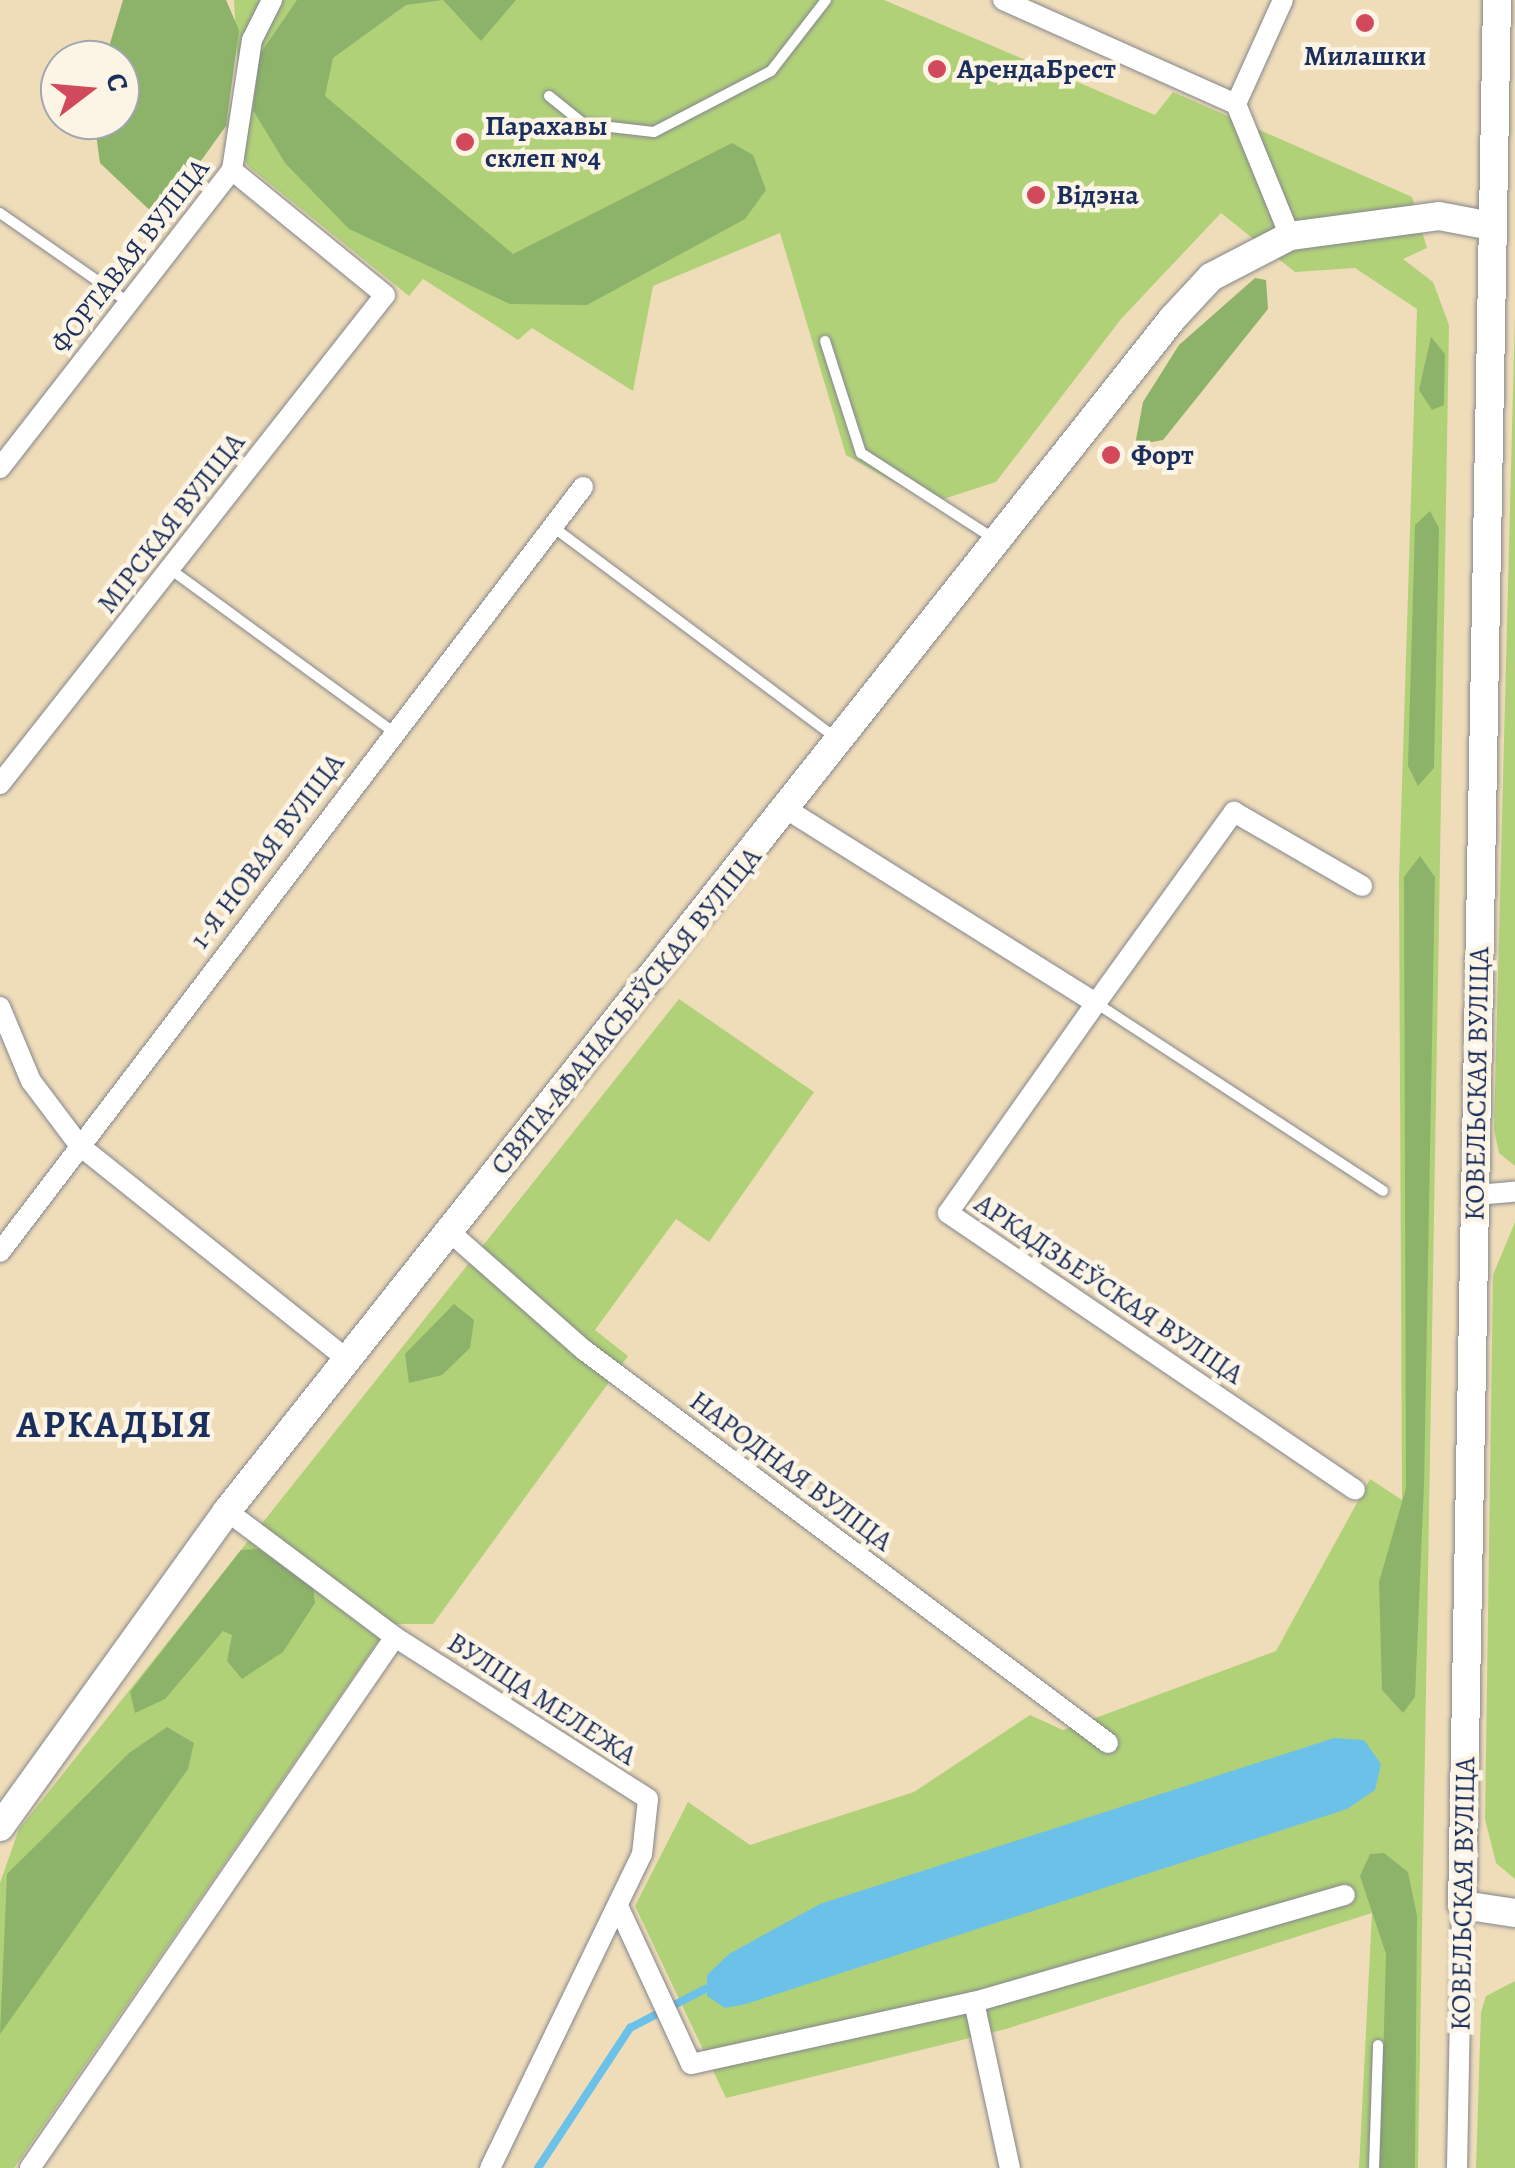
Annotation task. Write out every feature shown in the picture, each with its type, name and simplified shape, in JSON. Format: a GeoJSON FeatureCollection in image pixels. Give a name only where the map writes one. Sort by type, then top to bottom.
{"type":"FeatureCollection","features":[{"type":"Feature","properties":{"kind":"street","name":"ФОРТАВАЯ ВУЛІЦА"},"geometry":{"type":"LineString","coordinates":[[0,468],[232,170],[252,40],[272,0]]}},
{"type":"Feature","properties":{"kind":"street"},"geometry":{"type":"LineString","coordinates":[[1002,0],[1236,104],[1290,236],[1439,216],[1515,229]]}},
{"type":"Feature","properties":{"kind":"street"},"geometry":{"type":"LineString","coordinates":[[1236,104],[1283,0]]}},
{"type":"Feature","properties":{"kind":"street","name":"КОВЕЛЬСКАЯ ВУЛІЦА"},"geometry":{"type":"LineString","coordinates":[[1457,2168],[1476,1195],[1486,224],[1497,0]]}},
{"type":"Feature","properties":{"kind":"street","name":"МІРСКАЯ ВУЛІЦА"},"geometry":{"type":"LineString","coordinates":[[0,784],[385,295],[232,170]]}},
{"type":"Feature","properties":{"kind":"street","name":"СВЯТА-АФАНАСЬЕЎСКАЯ ВУЛІЦА"},"geometry":{"type":"LineString","coordinates":[[0,1827],[228,1511],[788,810],[996,541],[1210,278],[1290,236]]}},
{"type":"Feature","properties":{"kind":"street","name":"1-Я НОВАЯ ВУЛІЦА"},"geometry":{"type":"LineString","coordinates":[[0,1252],[392,731],[583,487]]}},
{"type":"Feature","properties":{"kind":"street"},"geometry":{"type":"LineString","coordinates":[[788,810],[1096,1004],[1234,812],[1362,886]]}},
{"type":"Feature","properties":{"kind":"street","name":"АРКАДЗЬЕЎСКАЯ ВУЛІЦА"},"geometry":{"type":"LineString","coordinates":[[1096,1004],[948,1214],[1355,1490]]}},
{"type":"Feature","properties":{"kind":"street"},"geometry":{"type":"LineString","coordinates":[[0,1006],[30,1080],[80,1146],[348,1360]]}},
{"type":"Feature","properties":{"kind":"street"},"geometry":{"type":"LineString","coordinates":[[1476,1195],[1515,1192]]}},
{"type":"Feature","properties":{"kind":"street","name":"НАРОДНАЯ ВУЛІЦА"},"geometry":{"type":"LineString","coordinates":[[450,1232],[584,1350],[1108,1743]]}},
{"type":"Feature","properties":{"kind":"street","name":"ВУЛІЦА МЕЛЕЖА"},"geometry":{"type":"LineString","coordinates":[[228,1511],[395,1637],[648,1800],[642,1854],[490,2168]]}},
{"type":"Feature","properties":{"kind":"street"},"geometry":{"type":"LineString","coordinates":[[30,2168],[395,1637]]}},
{"type":"Feature","properties":{"kind":"street"},"geometry":{"type":"LineString","coordinates":[[618,1906],[691,2064],[974,2002],[1344,1895]]}},
{"type":"Feature","properties":{"kind":"street"},"geometry":{"type":"LineString","coordinates":[[1462,1905],[1515,1913]]}},
{"type":"Feature","properties":{"kind":"street"},"geometry":{"type":"LineString","coordinates":[[974,2002],[1010,2168]]}},
{"type":"Feature","properties":{"kind":"lane"},"geometry":{"type":"LineString","coordinates":[[548,96],[584,124],[654,132],[772,71],[826,0]]}},
{"type":"Feature","properties":{"kind":"lane"},"geometry":{"type":"LineString","coordinates":[[0,213],[128,302]]}},
{"type":"Feature","properties":{"kind":"lane"},"geometry":{"type":"LineString","coordinates":[[825,342],[861,452],[996,541]]}},
{"type":"Feature","properties":{"kind":"lane"},"geometry":{"type":"LineString","coordinates":[[552,527],[841,741]]}},
{"type":"Feature","properties":{"kind":"lane"},"geometry":{"type":"LineString","coordinates":[[170,568],[392,731]]}},
{"type":"Feature","properties":{"kind":"lane"},"geometry":{"type":"LineString","coordinates":[[1096,1004],[1383,1191]]}},
{"type":"Feature","properties":{"kind":"lane"},"geometry":{"type":"LineString","coordinates":[[1374,2168],[1378,2046]]}},
{"type":"Feature","properties":{"kind":"green space"},"geometry":{"type":"Polygon","coordinates":[[[123,0],[226,0],[239,30],[226,126],[159,219],[100,163],[97,140],[140,140],[140,40],[111,40],[123,0]]]}},
{"type":"Feature","properties":{"kind":"green space"},"geometry":{"type":"Polygon","coordinates":[[[234,0],[884,0],[1155,115],[1173,92],[1412,197],[1427,248],[1403,259],[1433,282],[1449,325],[1418,2168],[1359,2168],[1372,1913],[1006,2029],[726,2098],[635,1906],[688,1802],[750,1845],[914,1792],[1030,1715],[1063,1730],[1276,1651],[1370,1479],[1402,1500],[1399,879],[1417,309],[1355,268],[1295,272],[1221,213],[1121,319],[996,482],[931,503],[846,455],[780,233],[653,286],[633,391],[532,328],[518,340],[423,279],[409,296],[248,166],[226,126],[238,72],[234,0]]]}},
{"type":"Feature","properties":{"kind":"green space"},"geometry":{"type":"Polygon","coordinates":[[[297,0],[443,0],[406,5],[333,58],[325,96],[513,254],[732,143],[753,155],[766,190],[745,219],[587,305],[510,304],[349,229],[285,163],[253,110],[260,54],[297,0]]]}},
{"type":"Feature","properties":{"kind":"green space"},"geometry":{"type":"Polygon","coordinates":[[[443,0],[516,0],[481,41],[443,0]]]}},
{"type":"Feature","properties":{"kind":"green space"},"geometry":{"type":"Polygon","coordinates":[[[1255,278],[1266,280],[1268,309],[1163,440],[1135,445],[1143,402],[1179,345],[1255,278]]]}},
{"type":"Feature","properties":{"kind":"green space"},"geometry":{"type":"Polygon","coordinates":[[[1515,313],[1515,1166],[1499,1153],[1494,1130],[1515,313]]]}},
{"type":"Feature","properties":{"kind":"green space"},"geometry":{"type":"Polygon","coordinates":[[[1431,337],[1445,354],[1444,405],[1432,410],[1419,390],[1431,337]]]}},
{"type":"Feature","properties":{"kind":"green space"},"geometry":{"type":"Polygon","coordinates":[[[1430,511],[1439,528],[1434,768],[1418,786],[1408,766],[1415,525],[1430,511]]]}},
{"type":"Feature","properties":{"kind":"green space"},"geometry":{"type":"Polygon","coordinates":[[[1420,856],[1435,877],[1424,1485],[1415,1697],[1403,1713],[1382,1690],[1379,1582],[1406,1488],[1404,877],[1420,856]]]}},
{"type":"Feature","properties":{"kind":"green space"},"geometry":{"type":"Polygon","coordinates":[[[679,999],[814,1092],[709,1242],[676,1219],[595,1330],[628,1356],[433,1624],[390,1624],[14,2168],[0,2168],[0,1883],[19,1829],[679,999]]]}},
{"type":"Feature","properties":{"kind":"green space"},"geometry":{"type":"Polygon","coordinates":[[[1515,1222],[1515,1879],[1496,1863],[1485,1819],[1493,1275],[1515,1222]]]}},
{"type":"Feature","properties":{"kind":"green space"},"geometry":{"type":"Polygon","coordinates":[[[454,1304],[474,1320],[470,1348],[442,1375],[409,1383],[405,1354],[454,1304]]]}},
{"type":"Feature","properties":{"kind":"green space"},"geometry":{"type":"Polygon","coordinates":[[[258,1549],[313,1588],[315,1603],[283,1652],[242,1679],[227,1661],[232,1635],[223,1631],[165,1699],[135,1713],[130,1692],[241,1550],[258,1549]]]}},
{"type":"Feature","properties":{"kind":"green space"},"geometry":{"type":"Polygon","coordinates":[[[167,1727],[194,1743],[188,1769],[0,2034],[7,1874],[129,1753],[167,1727]]]}},
{"type":"Feature","properties":{"kind":"green space"},"geometry":{"type":"Polygon","coordinates":[[[1384,1853],[1408,1872],[1417,1916],[1415,2168],[1380,2168],[1386,1954],[1360,1876],[1370,1854],[1384,1853]]]}},
{"type":"Feature","properties":{"kind":"green space"},"geometry":{"type":"Polygon","coordinates":[[[1515,1981],[1515,2168],[1476,2168],[1481,2012],[1486,1996],[1515,1981]]]}},
{"type":"Feature","properties":{"kind":"water"},"geometry":{"type":"Polygon","coordinates":[[[1334,1738],[1364,1740],[1381,1764],[1375,1790],[1347,1809],[746,2004],[725,2008],[707,1996],[707,1975],[729,1954],[820,1904],[1334,1738]]]}},
{"type":"Feature","properties":{"kind":"waterway"},"geometry":{"type":"LineString","coordinates":[[538,2168],[630,2028],[705,1989]]}},
{"type":"Feature","properties":{"kind":"place","name":"Милашки"},"geometry":{"type":"Point","coordinates":[1365,23]}},
{"type":"Feature","properties":{"kind":"place","name":"АрендаБрест"},"geometry":{"type":"Point","coordinates":[937,69]}},
{"type":"Feature","properties":{"kind":"place","name":"Парахавы склеп №4"},"geometry":{"type":"Point","coordinates":[465,142]}},
{"type":"Feature","properties":{"kind":"place","name":"Відэна"},"geometry":{"type":"Point","coordinates":[1036,195]}},
{"type":"Feature","properties":{"kind":"place","name":"Форт"},"geometry":{"type":"Point","coordinates":[1111,455]}},
{"type":"Feature","properties":{"kind":"district","name":"АРКАДЫЯ"},"geometry":{"type":"Point","coordinates":[115,1425]}}]}
